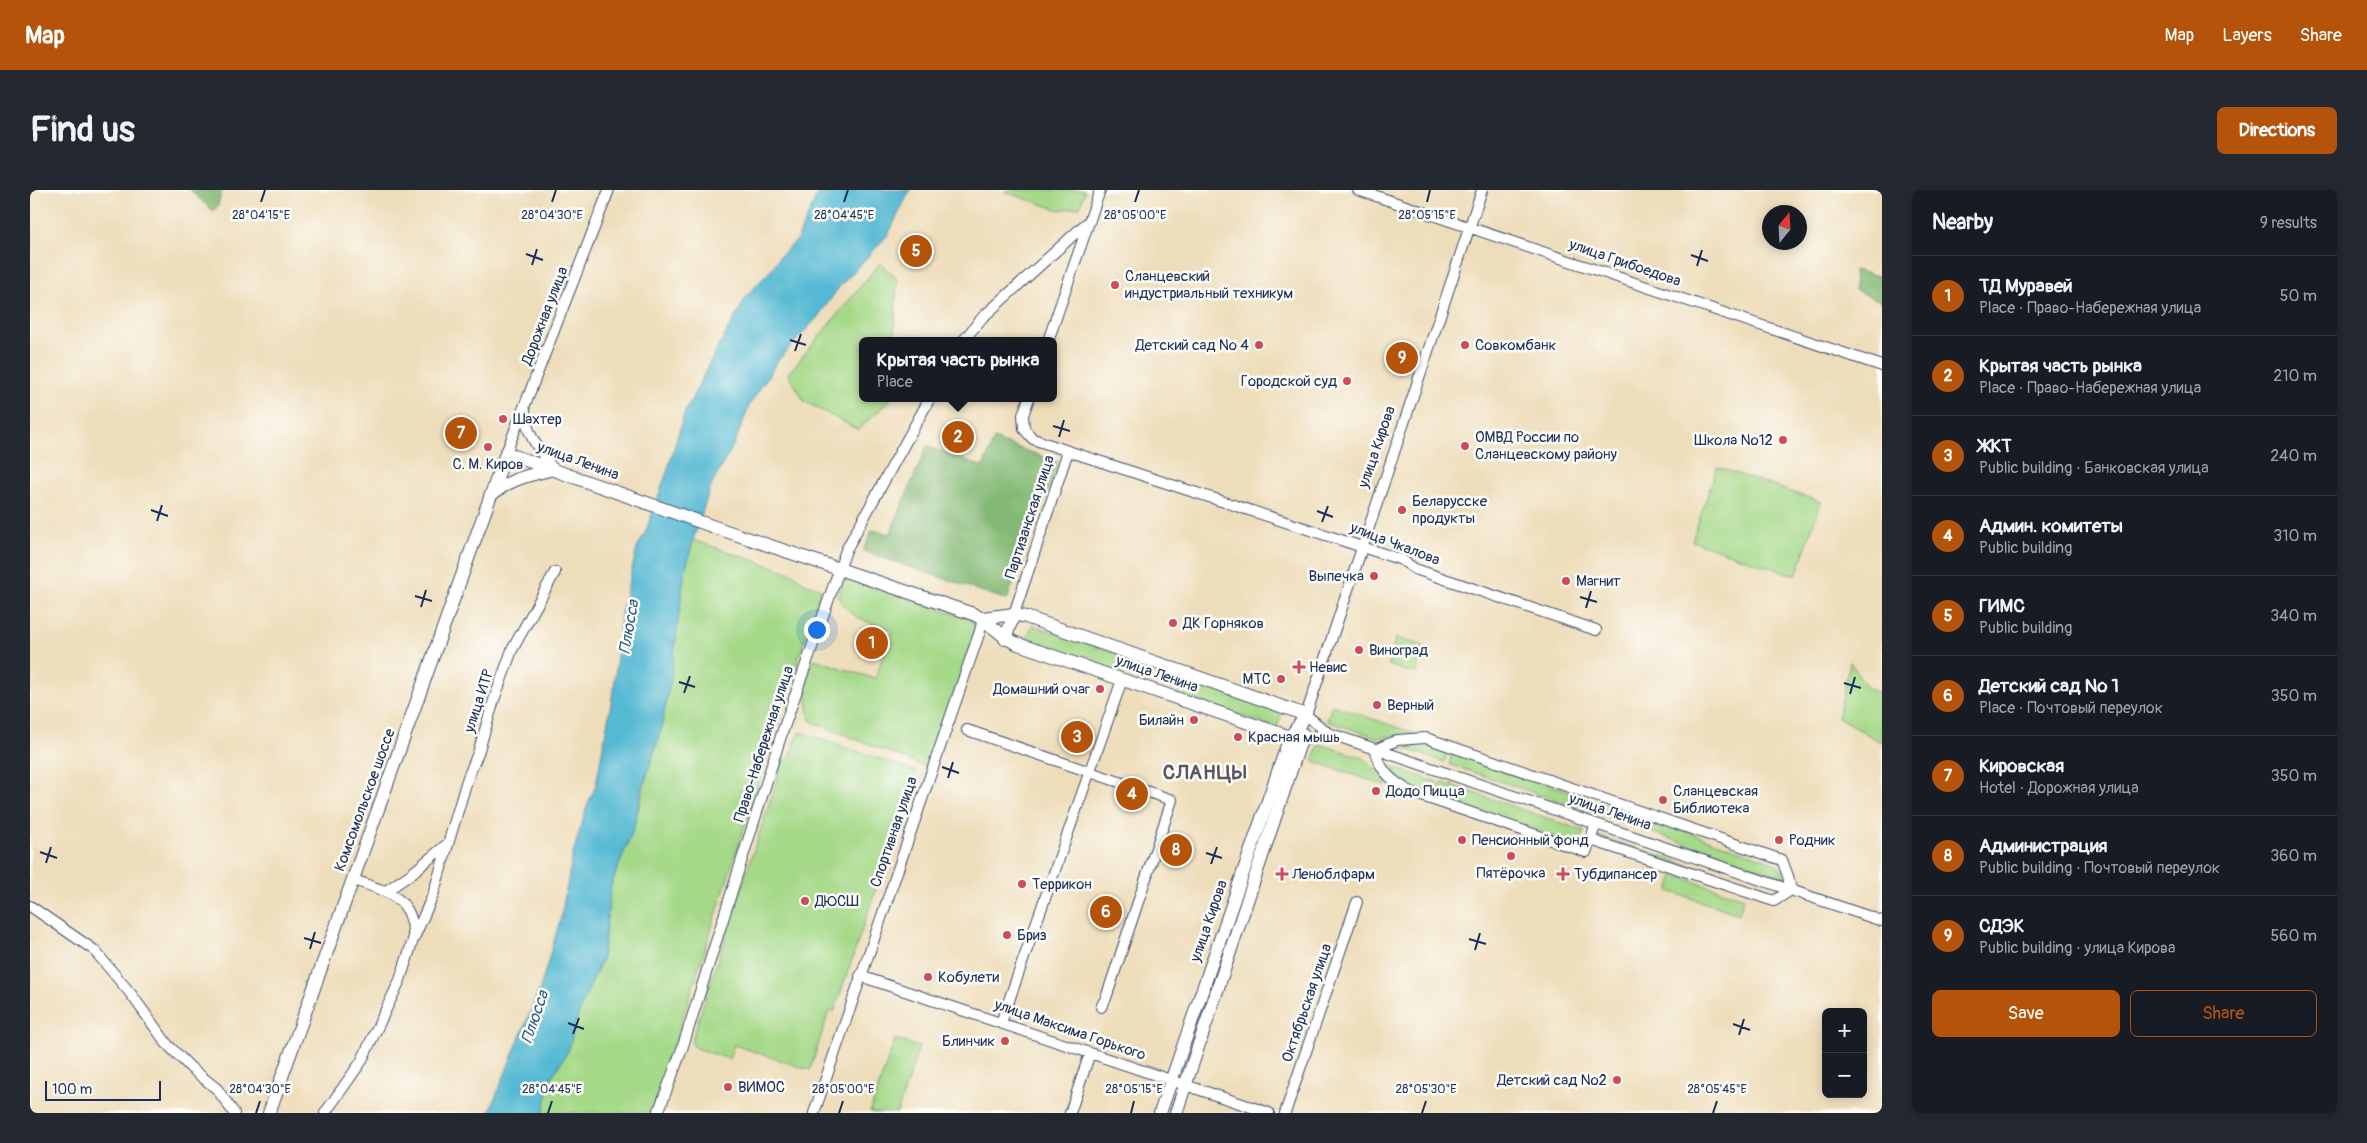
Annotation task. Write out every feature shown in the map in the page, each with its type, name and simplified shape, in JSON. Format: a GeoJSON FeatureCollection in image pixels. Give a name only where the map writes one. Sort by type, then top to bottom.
{"type":"FeatureCollection","features":[{"type":"Feature","properties":{"kind":"main road","name":"улица Ленина"},"geometry":{"type":"LineString","coordinates":[[506,453],[723,530],[983,618],[1005,639],[1296,739]]}},
{"type":"Feature","properties":{"kind":"main road","name":"Комсомольское шоссе"},"geometry":{"type":"LineString","coordinates":[[268,1113],[354,880],[506,453]]}},
{"type":"Feature","properties":{"kind":"main road"},"geometry":{"type":"LineString","coordinates":[[490,496],[519,477],[553,469]]}},
{"type":"Feature","properties":{"kind":"main road","name":"улица Ленина"},"geometry":{"type":"LineString","coordinates":[[983,618],[1014,614],[1306,715]]}},
{"type":"Feature","properties":{"kind":"main road"},"geometry":{"type":"LineString","coordinates":[[1005,639],[1014,614]]}},
{"type":"Feature","properties":{"kind":"main road","name":"улица Кирова"},"geometry":{"type":"LineString","coordinates":[[1160,1113],[1306,715]]}},
{"type":"Feature","properties":{"kind":"main road","name":"улица Кирова"},"geometry":{"type":"LineString","coordinates":[[1176,1113],[1296,739]]}},
{"type":"Feature","properties":{"kind":"street","name":"Дорожная улица"},"geometry":{"type":"LineString","coordinates":[[506,453],[525,409],[609,190]]}},
{"type":"Feature","properties":{"kind":"street"},"geometry":{"type":"LineString","coordinates":[[1049,337],[1100,190]]}},
{"type":"Feature","properties":{"kind":"street","name":"улица Грибоедова"},"geometry":{"type":"LineString","coordinates":[[1358,190],[1882,366]]}},
{"type":"Feature","properties":{"kind":"street","name":"улица Кирова"},"geometry":{"type":"LineString","coordinates":[[1306,715],[1361,546],[1482,190]]}},
{"type":"Feature","properties":{"kind":"street"},"geometry":{"type":"LineString","coordinates":[[966,337],[982,318],[1090,220]]}},
{"type":"Feature","properties":{"kind":"street","name":"Право-Набережная улица"},"geometry":{"type":"LineString","coordinates":[[658,1113],[682,1049],[782,733],[838,569],[846,550],[928,402]]}},
{"type":"Feature","properties":{"kind":"street","name":"Партизанская улица"},"geometry":{"type":"LineString","coordinates":[[1014,614],[1068,450],[1033,439],[1024,429],[1023,415],[1028,402]]}},
{"type":"Feature","properties":{"kind":"street"},"geometry":{"type":"LineString","coordinates":[[525,409],[525,421],[529,433],[553,469]]}},
{"type":"Feature","properties":{"kind":"street","name":"улица Чкалова"},"geometry":{"type":"LineString","coordinates":[[1068,450],[1361,546],[1402,560],[1415,569],[1596,630]]}},
{"type":"Feature","properties":{"kind":"street","name":"улица ИТР"},"geometry":{"type":"LineString","coordinates":[[325,1113],[361,1062],[392,997],[413,940],[433,895],[446,845],[512,650],[555,572]]}},
{"type":"Feature","properties":{"kind":"street","name":"Спортивная улица"},"geometry":{"type":"LineString","coordinates":[[814,1113],[983,618]]}},
{"type":"Feature","properties":{"kind":"street"},"geometry":{"type":"LineString","coordinates":[[1001,1023],[1122,680]]}},
{"type":"Feature","properties":{"kind":"street","name":"улица Ленина"},"geometry":{"type":"LineString","coordinates":[[1306,715],[1328,733],[1375,750],[1882,921]]}},
{"type":"Feature","properties":{"kind":"street"},"geometry":{"type":"LineString","coordinates":[[967,730],[1172,800],[1106,998],[1101,1007]]}},
{"type":"Feature","properties":{"kind":"street"},"geometry":{"type":"LineString","coordinates":[[1296,739],[1328,733]]}},
{"type":"Feature","properties":{"kind":"street"},"geometry":{"type":"LineString","coordinates":[[1591,840],[1774,901],[1791,890],[1782,860],[1426,738],[1397,740],[1375,750],[1379,765],[1399,785],[1413,793],[1586,852],[1596,824]]}},
{"type":"Feature","properties":{"kind":"street"},"geometry":{"type":"LineString","coordinates":[[354,880],[385,891],[411,874],[446,845]]}},
{"type":"Feature","properties":{"kind":"street","name":"улица ИТР"},"geometry":{"type":"LineString","coordinates":[[385,891],[403,903],[410,913],[413,926],[413,940]]}},
{"type":"Feature","properties":{"kind":"street","name":"Октябрьская улица"},"geometry":{"type":"LineString","coordinates":[[1285,1113],[1357,902]]}},
{"type":"Feature","properties":{"kind":"street"},"geometry":{"type":"LineString","coordinates":[[30,906],[94,950],[131,994],[167,1044],[191,1068],[218,1089],[234,1113]]}},
{"type":"Feature","properties":{"kind":"street","name":"улица Максима Горького"},"geometry":{"type":"LineString","coordinates":[[860,976],[1269,1113]]}},
{"type":"Feature","properties":{"kind":"street"},"geometry":{"type":"LineString","coordinates":[[1070,1113],[1090,1053]]}},
{"type":"Feature","properties":{"kind":"green space"},"geometry":{"type":"Polygon","coordinates":[[[190,190],[222,190],[218,206],[213,211],[190,190]]]}},
{"type":"Feature","properties":{"kind":"green space"},"geometry":{"type":"Polygon","coordinates":[[[1006,190],[1085,190],[1080,207],[1059,210],[1005,192],[1006,190]]]}},
{"type":"Feature","properties":{"kind":"green space"},"geometry":{"type":"Polygon","coordinates":[[[880,263],[897,279],[894,337],[859,337],[859,402],[888,402],[858,430],[804,401],[788,374],[880,263]]]}},
{"type":"Feature","properties":{"kind":"green space"},"geometry":{"type":"Polygon","coordinates":[[[1854,270],[1879,276],[1882,272],[1882,302],[1855,290],[1854,270]]]}},
{"type":"Feature","properties":{"kind":"green space"},"geometry":{"type":"Polygon","coordinates":[[[994,439],[1058,462],[1007,600],[863,551],[872,530],[890,534],[927,446],[983,467],[994,439]]]}},
{"type":"Feature","properties":{"kind":"green space"},"geometry":{"type":"Polygon","coordinates":[[[1717,467],[1821,502],[1796,576],[1692,541],[1717,467]]]}},
{"type":"Feature","properties":{"kind":"green space"},"geometry":{"type":"Polygon","coordinates":[[[693,540],[794,574],[804,583],[821,589],[652,1113],[543,1113],[551,1078],[568,1051],[580,1009],[602,959],[611,885],[633,830],[666,701],[684,576],[693,540]]]}},
{"type":"Feature","properties":{"kind":"green space"},"geometry":{"type":"Polygon","coordinates":[[[848,579],[972,620],[975,632],[929,768],[810,721],[805,683],[814,659],[875,679],[892,630],[861,619],[848,610],[838,597],[843,583],[848,579]]]}},
{"type":"Feature","properties":{"kind":"green space"},"geometry":{"type":"Polygon","coordinates":[[[1032,625],[1127,657],[1121,674],[1026,642],[1032,625]]]}},
{"type":"Feature","properties":{"kind":"green space"},"geometry":{"type":"Polygon","coordinates":[[[1396,638],[1424,646],[1415,674],[1388,665],[1396,638]]]}},
{"type":"Feature","properties":{"kind":"green space"},"geometry":{"type":"Polygon","coordinates":[[[1850,662],[1867,687],[1882,695],[1882,743],[1838,717],[1850,662]]]}},
{"type":"Feature","properties":{"kind":"green space"},"geometry":{"type":"Polygon","coordinates":[[[1183,676],[1282,711],[1277,728],[1177,694],[1183,676]]]}},
{"type":"Feature","properties":{"kind":"green space"},"geometry":{"type":"Polygon","coordinates":[[[1332,705],[1417,734],[1379,738],[1327,721],[1332,705]]]}},
{"type":"Feature","properties":{"kind":"green space","name":"ДЮСШ"},"geometry":{"type":"Polygon","coordinates":[[[799,732],[916,771],[834,1012],[829,1011],[810,1070],[734,1045],[729,1059],[695,1048],[691,1042],[784,758],[789,760],[799,732]]]}},
{"type":"Feature","properties":{"kind":"green space"},"geometry":{"type":"Polygon","coordinates":[[[1423,742],[1448,750],[1444,762],[1397,746],[1399,743],[1423,742]]]}},
{"type":"Feature","properties":{"kind":"green space"},"geometry":{"type":"Polygon","coordinates":[[[1319,744],[1364,758],[1387,781],[1386,786],[1313,761],[1319,744]]]}},
{"type":"Feature","properties":{"kind":"green space"},"geometry":{"type":"Polygon","coordinates":[[[1453,751],[1595,800],[1591,812],[1449,764],[1453,751]]]}},
{"type":"Feature","properties":{"kind":"green space"},"geometry":{"type":"Polygon","coordinates":[[[1389,766],[1437,782],[1433,795],[1402,783],[1388,768],[1389,766]]]}},
{"type":"Feature","properties":{"kind":"green space"},"geometry":{"type":"Polygon","coordinates":[[[1442,782],[1584,831],[1579,845],[1437,797],[1442,782]]]}},
{"type":"Feature","properties":{"kind":"green space"},"geometry":{"type":"Polygon","coordinates":[[[1599,801],[1774,862],[1782,870],[1785,878],[1595,813],[1599,801]]]}},
{"type":"Feature","properties":{"kind":"green space"},"geometry":{"type":"Polygon","coordinates":[[[1597,835],[1776,894],[1777,898],[1596,838],[1597,835]]]}},
{"type":"Feature","properties":{"kind":"green space"},"geometry":{"type":"Polygon","coordinates":[[[1674,875],[1744,898],[1739,914],[1669,891],[1674,875]]]}},
{"type":"Feature","properties":{"kind":"green space"},"geometry":{"type":"Polygon","coordinates":[[[895,1039],[919,1047],[897,1113],[873,1113],[870,1112],[895,1039]]]}},
{"type":"Feature","properties":{"kind":"water","name":"Плюсса"},"geometry":{"type":"Polygon","coordinates":[[[821,190],[910,190],[888,235],[840,286],[817,318],[779,359],[750,404],[735,442],[711,486],[693,540],[684,576],[671,677],[661,731],[642,789],[633,830],[611,885],[602,959],[580,1009],[568,1051],[551,1078],[543,1113],[489,1113],[541,985],[561,917],[573,853],[587,806],[596,785],[614,687],[621,615],[637,548],[645,533],[668,469],[684,414],[748,294],[772,269],[780,256],[797,240],[821,190]]]}},
{"type":"Feature","properties":{"kind":"place","name":"ГИМС"},"geometry":{"type":"Point","coordinates":[916,251]}},
{"type":"Feature","properties":{"kind":"place","name":"Сланцевский индустриальный техникум"},"geometry":{"type":"Point","coordinates":[1115,285]}},
{"type":"Feature","properties":{"kind":"place","name":"Детский сад № 4"},"geometry":{"type":"Point","coordinates":[1259,345]}},
{"type":"Feature","properties":{"kind":"place","name":"Совкомбанк"},"geometry":{"type":"Point","coordinates":[1465,345]}},
{"type":"Feature","properties":{"kind":"place","name":"СДЭК"},"geometry":{"type":"Point","coordinates":[1402,358]}},
{"type":"Feature","properties":{"kind":"place","name":"Городской суд"},"geometry":{"type":"Point","coordinates":[1347,381]}},
{"type":"Feature","properties":{"kind":"place","name":"Шахтер"},"geometry":{"type":"Point","coordinates":[503,419]}},
{"type":"Feature","properties":{"kind":"place","name":"Кировская"},"geometry":{"type":"Point","coordinates":[461,433]}},
{"type":"Feature","properties":{"kind":"place","name":"Крытая часть рынка"},"geometry":{"type":"Point","coordinates":[958,437]}},
{"type":"Feature","properties":{"kind":"place","name":"Школа №12"},"geometry":{"type":"Point","coordinates":[1783,440]}},
{"type":"Feature","properties":{"kind":"place","name":"ОМВД России по Сланцевскому району"},"geometry":{"type":"Point","coordinates":[1465,446]}},
{"type":"Feature","properties":{"kind":"place","name":"С. М. Киров"},"geometry":{"type":"Point","coordinates":[488,447]}},
{"type":"Feature","properties":{"kind":"place","name":"Беларусске продукты"},"geometry":{"type":"Point","coordinates":[1402,510]}},
{"type":"Feature","properties":{"kind":"place","name":"Выпечка"},"geometry":{"type":"Point","coordinates":[1374,576]}},
{"type":"Feature","properties":{"kind":"place","name":"Магнит"},"geometry":{"type":"Point","coordinates":[1566,581]}},
{"type":"Feature","properties":{"kind":"place","name":"ДК Горняков"},"geometry":{"type":"Point","coordinates":[1173,623]}},
{"type":"Feature","properties":{"kind":"place","name":"ТД Муравей"},"geometry":{"type":"Point","coordinates":[872,643]}},
{"type":"Feature","properties":{"kind":"place","name":"Виноград"},"geometry":{"type":"Point","coordinates":[1359,650]}},
{"type":"Feature","properties":{"kind":"place","name":"Невис"},"geometry":{"type":"Point","coordinates":[1299,667]}},
{"type":"Feature","properties":{"kind":"place","name":"МТС"},"geometry":{"type":"Point","coordinates":[1281,679]}},
{"type":"Feature","properties":{"kind":"place","name":"Домашний очаг"},"geometry":{"type":"Point","coordinates":[1100,689]}},
{"type":"Feature","properties":{"kind":"place","name":"Верный"},"geometry":{"type":"Point","coordinates":[1377,705]}},
{"type":"Feature","properties":{"kind":"place","name":"Билайн"},"geometry":{"type":"Point","coordinates":[1194,720]}},
{"type":"Feature","properties":{"kind":"place","name":"ЖКТ"},"geometry":{"type":"Point","coordinates":[1077,737]}},
{"type":"Feature","properties":{"kind":"place","name":"Красная мышь"},"geometry":{"type":"Point","coordinates":[1238,737]}},
{"type":"Feature","properties":{"kind":"place","name":"Додо Пицца"},"geometry":{"type":"Point","coordinates":[1376,791]}},
{"type":"Feature","properties":{"kind":"place","name":"Админ. комитеты"},"geometry":{"type":"Point","coordinates":[1132,794]}},
{"type":"Feature","properties":{"kind":"place","name":"Сланцевская Библиотека"},"geometry":{"type":"Point","coordinates":[1663,800]}},
{"type":"Feature","properties":{"kind":"place","name":"Пенсионный фонд"},"geometry":{"type":"Point","coordinates":[1462,840]}},
{"type":"Feature","properties":{"kind":"place","name":"Родник"},"geometry":{"type":"Point","coordinates":[1779,840]}},
{"type":"Feature","properties":{"kind":"place","name":"Администрация"},"geometry":{"type":"Point","coordinates":[1176,850]}},
{"type":"Feature","properties":{"kind":"place","name":"Пятёрочка"},"geometry":{"type":"Point","coordinates":[1511,856]}},
{"type":"Feature","properties":{"kind":"place","name":"Леноблфарм"},"geometry":{"type":"Point","coordinates":[1282,874]}},
{"type":"Feature","properties":{"kind":"place","name":"Тубдипансер"},"geometry":{"type":"Point","coordinates":[1563,874]}},
{"type":"Feature","properties":{"kind":"place","name":"Террикон"},"geometry":{"type":"Point","coordinates":[1022,884]}},
{"type":"Feature","properties":{"kind":"place","name":"ДЮСШ"},"geometry":{"type":"Point","coordinates":[805,901]}},
{"type":"Feature","properties":{"kind":"place","name":"Детский сад № 1"},"geometry":{"type":"Point","coordinates":[1106,912]}},
{"type":"Feature","properties":{"kind":"place","name":"Бриз"},"geometry":{"type":"Point","coordinates":[1007,935]}},
{"type":"Feature","properties":{"kind":"place","name":"Кобулети"},"geometry":{"type":"Point","coordinates":[928,977]}},
{"type":"Feature","properties":{"kind":"place","name":"Блинчик"},"geometry":{"type":"Point","coordinates":[1005,1041]}},
{"type":"Feature","properties":{"kind":"place","name":"Детский сад №2"},"geometry":{"type":"Point","coordinates":[1617,1080]}},
{"type":"Feature","properties":{"kind":"place","name":"ВИМОС"},"geometry":{"type":"Point","coordinates":[728,1087]}},
{"type":"Feature","properties":{"kind":"district","name":"СЛАНЦЫ"},"geometry":{"type":"Point","coordinates":[1205,772]}}]}
